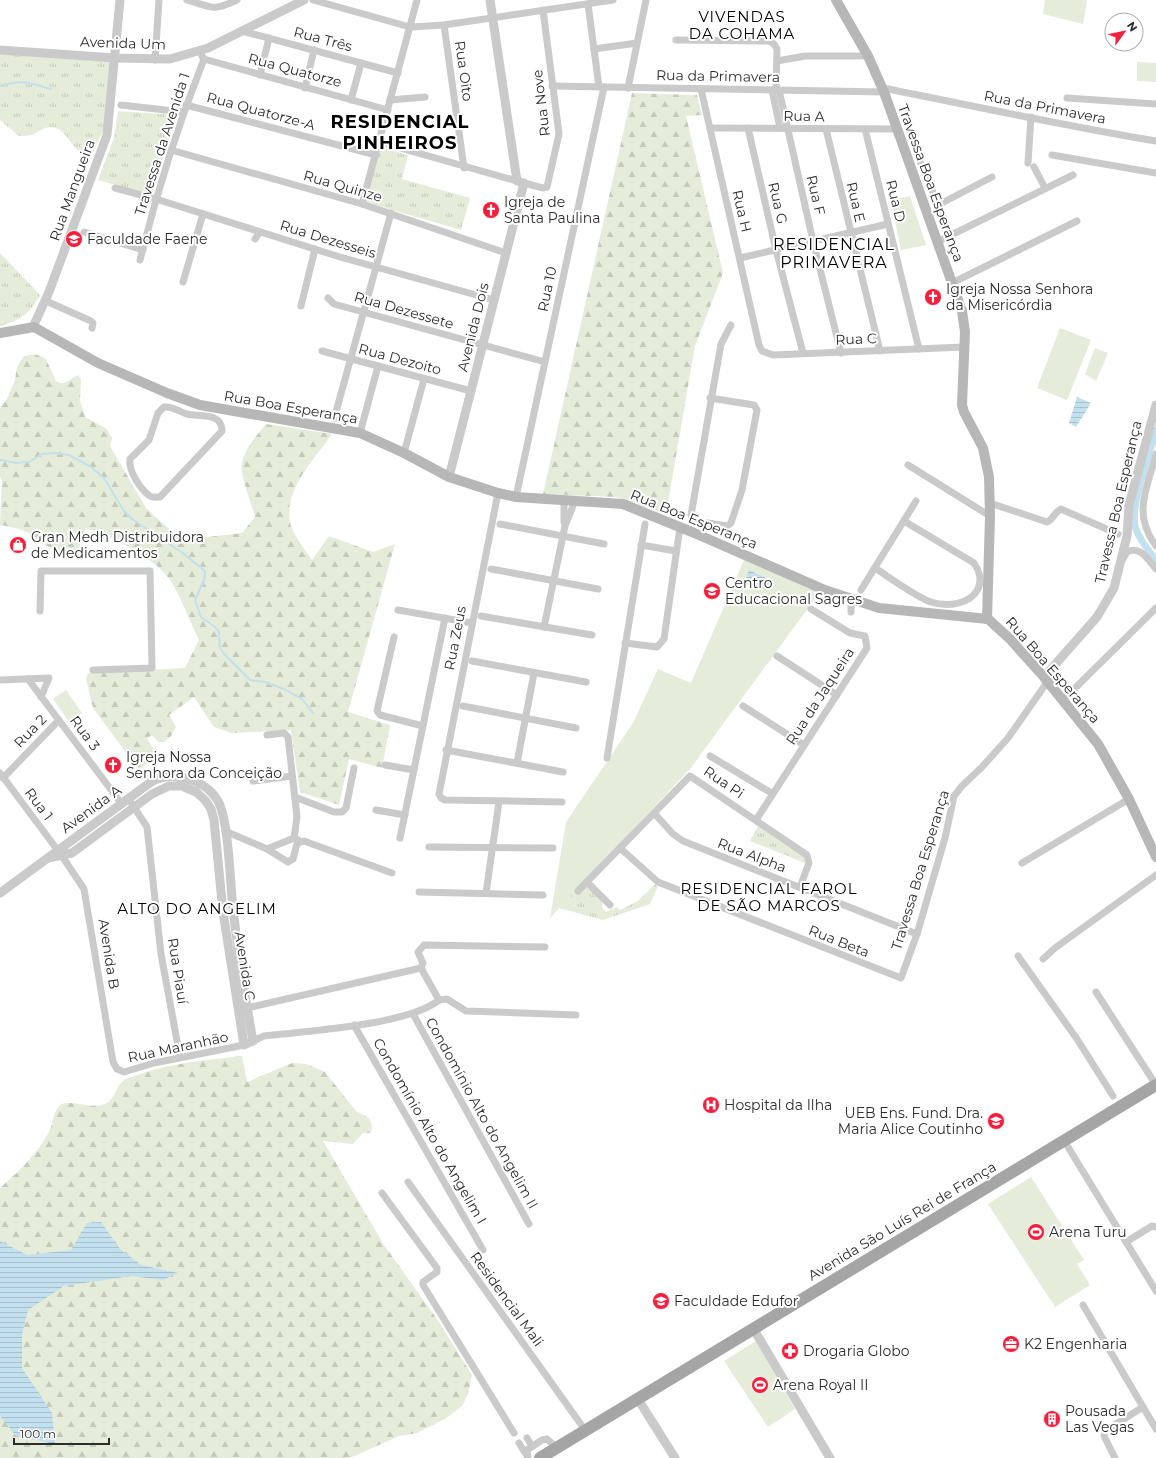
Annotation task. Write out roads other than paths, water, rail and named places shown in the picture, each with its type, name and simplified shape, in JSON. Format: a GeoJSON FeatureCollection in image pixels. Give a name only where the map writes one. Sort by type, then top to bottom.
{"type":"FeatureCollection","features":[{"type":"Feature","properties":{"kind":"main road","name":"Travessa Boa Esperança"},"geometry":{"type":"LineString","coordinates":[[836,0],[868,56],[884,90],[963,317],[964,347],[962,405],[964,412],[983,448],[987,462],[990,516],[985,611]]}},
{"type":"Feature","properties":{"kind":"main road"},"geometry":{"type":"LineString","coordinates":[[0,333],[33,327]]}},
{"type":"Feature","properties":{"kind":"main road","name":"Rua Boa Esperança"},"geometry":{"type":"LineString","coordinates":[[33,327],[111,369],[198,408],[360,433],[404,453],[449,477],[498,493],[516,497],[623,504],[692,532],[825,590],[851,599],[895,610],[985,611],[1046,679],[1098,744],[1129,799],[1156,857]]}},
{"type":"Feature","properties":{"kind":"main road","name":"Avenida São Luís Rei de França"},"geometry":{"type":"LineString","coordinates":[[540,1458],[555,1453],[641,1404],[755,1331],[1156,1084]]}},
{"type":"Feature","properties":{"kind":"main road","name":"Avenida São Luís Rei de França"},"geometry":{"type":"LineString","coordinates":[[555,1453],[585,1430],[1068,1147],[1156,1093]]}},
{"type":"Feature","properties":{"kind":"street","name":"Rua Mangueira"},"geometry":{"type":"LineString","coordinates":[[33,327],[46,301],[107,136],[120,0]]}},
{"type":"Feature","properties":{"kind":"street"},"geometry":{"type":"LineString","coordinates":[[155,60],[159,0]]}},
{"type":"Feature","properties":{"kind":"street"},"geometry":{"type":"LineString","coordinates":[[190,0],[208,8],[216,8],[237,0]]}},
{"type":"Feature","properties":{"kind":"street","name":"Avenida Um"},"geometry":{"type":"LineString","coordinates":[[0,50],[155,60],[202,56],[242,31],[304,0]]}},
{"type":"Feature","properties":{"kind":"street"},"geometry":{"type":"LineString","coordinates":[[313,0],[410,27],[444,25],[612,0]]}},
{"type":"Feature","properties":{"kind":"street"},"geometry":{"type":"LineString","coordinates":[[362,204],[417,0]]}},
{"type":"Feature","properties":{"kind":"street","name":"Avenida Dois"},"geometry":{"type":"LineString","coordinates":[[449,477],[506,252],[520,182],[490,0]]}},
{"type":"Feature","properties":{"kind":"street"},"geometry":{"type":"LineString","coordinates":[[628,88],[646,0]]}},
{"type":"Feature","properties":{"kind":"street","name":"Rua 10"},"geometry":{"type":"LineString","coordinates":[[516,497],[602,87],[594,49],[588,4]]}},
{"type":"Feature","properties":{"kind":"street","name":"Rua Nove"},"geometry":{"type":"LineString","coordinates":[[520,182],[543,188],[548,185],[559,134],[542,10]]}},
{"type":"Feature","properties":{"kind":"street","name":"Rua Oito"},"geometry":{"type":"LineString","coordinates":[[444,25],[464,168]]}},
{"type":"Feature","properties":{"kind":"street","name":"Rua Três"},"geometry":{"type":"LineString","coordinates":[[242,31],[398,73]]}},
{"type":"Feature","properties":{"kind":"street"},"geometry":{"type":"LineString","coordinates":[[260,75],[269,38]]}},
{"type":"Feature","properties":{"kind":"street","name":"Rua F"},"geometry":{"type":"LineString","coordinates":[[676,40],[764,40],[772,43],[776,47],[776,90],[783,128],[841,353]]}},
{"type":"Feature","properties":{"kind":"street"},"geometry":{"type":"LineString","coordinates":[[594,49],[637,43]]}},
{"type":"Feature","properties":{"kind":"street"},"geometry":{"type":"LineString","coordinates":[[305,88],[314,50]]}},
{"type":"Feature","properties":{"kind":"street","name":"Rua Quatorze"},"geometry":{"type":"LineString","coordinates":[[202,56],[260,75],[388,110]]}},
{"type":"Feature","properties":{"kind":"street","name":"Travessa da Avenida 1"},"geometry":{"type":"LineString","coordinates":[[140,260],[156,199],[202,56]]}},
{"type":"Feature","properties":{"kind":"street"},"geometry":{"type":"LineString","coordinates":[[777,61],[805,56],[868,56]]}},
{"type":"Feature","properties":{"kind":"street"},"geometry":{"type":"LineString","coordinates":[[351,100],[361,63]]}},
{"type":"Feature","properties":{"kind":"street","name":"Rua da Primavera"},"geometry":{"type":"LineString","coordinates":[[552,86],[776,90],[884,90],[1031,117],[1060,125],[1156,141]]}},
{"type":"Feature","properties":{"kind":"street","name":"Rua H"},"geometry":{"type":"LineString","coordinates":[[701,89],[758,338]]}},
{"type":"Feature","properties":{"kind":"street"},"geometry":{"type":"LineString","coordinates":[[390,100],[425,97]]}},
{"type":"Feature","properties":{"kind":"street"},"geometry":{"type":"LineString","coordinates":[[1066,98],[1156,104]]}},
{"type":"Feature","properties":{"kind":"street"},"geometry":{"type":"LineString","coordinates":[[121,105],[185,108]]}},
{"type":"Feature","properties":{"kind":"street","name":"Rua Quatorze-A"},"geometry":{"type":"LineString","coordinates":[[185,108],[376,154]]}},
{"type":"Feature","properties":{"kind":"street"},"geometry":{"type":"LineString","coordinates":[[1031,117],[1031,165],[1045,188]]}},
{"type":"Feature","properties":{"kind":"street","name":"Rua A"},"geometry":{"type":"LineString","coordinates":[[710,128],[898,130]]}},
{"type":"Feature","properties":{"kind":"street","name":"Rua G"},"geometry":{"type":"LineString","coordinates":[[748,128],[776,250],[803,353]]}},
{"type":"Feature","properties":{"kind":"street","name":"Rua E"},"geometry":{"type":"LineString","coordinates":[[826,129],[880,352]]}},
{"type":"Feature","properties":{"kind":"street","name":"Rua D"},"geometry":{"type":"LineString","coordinates":[[865,129],[919,349]]}},
{"type":"Feature","properties":{"kind":"street"},"geometry":{"type":"LineString","coordinates":[[379,142],[464,168],[520,182]]}},
{"type":"Feature","properties":{"kind":"street","name":"Rua Quinze"},"geometry":{"type":"LineString","coordinates":[[171,150],[362,204],[506,252]]}},
{"type":"Feature","properties":{"kind":"street"},"geometry":{"type":"LineString","coordinates":[[916,152],[951,235]]}},
{"type":"Feature","properties":{"kind":"street"},"geometry":{"type":"LineString","coordinates":[[1052,156],[1156,173]]}},
{"type":"Feature","properties":{"kind":"street"},"geometry":{"type":"LineString","coordinates":[[937,242],[1073,175]]}},
{"type":"Feature","properties":{"kind":"street"},"geometry":{"type":"LineString","coordinates":[[938,205],[992,177]]}},
{"type":"Feature","properties":{"kind":"street","name":"Rua Dezesseis"},"geometry":{"type":"LineString","coordinates":[[115,188],[156,199],[260,232],[285,244],[315,249],[494,300]]}},
{"type":"Feature","properties":{"kind":"street"},"geometry":{"type":"LineString","coordinates":[[334,419],[391,213]]}},
{"type":"Feature","properties":{"kind":"street"},"geometry":{"type":"LineString","coordinates":[[929,221],[942,213]]}},
{"type":"Feature","properties":{"kind":"street"},"geometry":{"type":"LineString","coordinates":[[184,282],[203,214]]}},
{"type":"Feature","properties":{"kind":"street"},"geometry":{"type":"LineString","coordinates":[[952,283],[1077,222]]}},
{"type":"Feature","properties":{"kind":"street"},"geometry":{"type":"LineString","coordinates":[[740,258],[888,224]]}},
{"type":"Feature","properties":{"kind":"street"},"geometry":{"type":"LineString","coordinates":[[84,232],[143,250]]}},
{"type":"Feature","properties":{"kind":"street"},"geometry":{"type":"LineString","coordinates":[[255,239],[260,232]]}},
{"type":"Feature","properties":{"kind":"street"},"geometry":{"type":"LineString","coordinates":[[301,306],[315,249]]}},
{"type":"Feature","properties":{"kind":"street","name":"Rua Dezessete"},"geometry":{"type":"LineString","coordinates":[[328,298],[329,302],[334,304],[545,362]]}},
{"type":"Feature","properties":{"kind":"street"},"geometry":{"type":"LineString","coordinates":[[46,301],[91,321],[93,323],[92,328]]}},
{"type":"Feature","properties":{"kind":"street","name":"Rua Boa Esperança"},"geometry":{"type":"LineString","coordinates":[[710,398],[754,405],[757,410],[742,490],[731,523],[724,526],[695,521],[691,515],[710,398],[721,344],[724,335],[731,325]]}},
{"type":"Feature","properties":{"kind":"street","name":"Rua C"},"geometry":{"type":"LineString","coordinates":[[758,338],[760,348],[766,353],[773,354],[880,352],[964,347]]}},
{"type":"Feature","properties":{"kind":"street","name":"Rua Dezoito"},"geometry":{"type":"LineString","coordinates":[[322,351],[471,391]]}},
{"type":"Feature","properties":{"kind":"street"},"geometry":{"type":"LineString","coordinates":[[360,433],[378,366]]}},
{"type":"Feature","properties":{"kind":"street"},"geometry":{"type":"LineString","coordinates":[[404,453],[424,379]]}},
{"type":"Feature","properties":{"kind":"street","name":"Travessa Boa Esperança"},"geometry":{"type":"LineString","coordinates":[[901,978],[945,838],[954,796],[1008,738],[1046,679],[1104,608],[1114,588],[1122,561],[1127,536],[1129,505],[1156,405]]}},
{"type":"Feature","properties":{"kind":"street"},"geometry":{"type":"LineString","coordinates":[[169,406],[187,414],[212,417],[222,427],[222,431],[160,497],[150,496],[140,484],[129,466],[130,459],[149,440],[158,413],[164,407],[169,406]]}},
{"type":"Feature","properties":{"kind":"street"},"geometry":{"type":"LineString","coordinates":[[1156,454],[1142,516],[1145,528],[1156,546]]}},
{"type":"Feature","properties":{"kind":"street"},"geometry":{"type":"LineString","coordinates":[[908,465],[990,516]]}},
{"type":"Feature","properties":{"kind":"street","name":"Rua Zeus"},"geometry":{"type":"LineString","coordinates":[[498,493],[438,788],[441,798],[445,800],[499,802]]}},
{"type":"Feature","properties":{"kind":"street"},"geometry":{"type":"LineString","coordinates":[[544,627],[563,536],[564,500]]}},
{"type":"Feature","properties":{"kind":"street"},"geometry":{"type":"LineString","coordinates":[[564,526],[575,500]]}},
{"type":"Feature","properties":{"kind":"street"},"geometry":{"type":"LineString","coordinates":[[861,590],[916,501]]}},
{"type":"Feature","properties":{"kind":"street"},"geometry":{"type":"LineString","coordinates":[[990,503],[1047,522],[1052,520],[1056,512],[1061,509],[1118,534]]}},
{"type":"Feature","properties":{"kind":"street"},"geometry":{"type":"LineString","coordinates":[[875,568],[930,602],[947,604],[956,603],[973,596],[978,589],[979,573],[974,563],[904,520]]}},
{"type":"Feature","properties":{"kind":"street"},"geometry":{"type":"LineString","coordinates":[[692,532],[695,521]]}},
{"type":"Feature","properties":{"kind":"street"},"geometry":{"type":"LineString","coordinates":[[500,524],[604,544]]}},
{"type":"Feature","properties":{"kind":"street"},"geometry":{"type":"LineString","coordinates":[[607,758],[645,524]]}},
{"type":"Feature","properties":{"kind":"street"},"geometry":{"type":"LineString","coordinates":[[626,643],[657,647],[661,644],[666,631],[680,527]]}},
{"type":"Feature","properties":{"kind":"street"},"geometry":{"type":"LineString","coordinates":[[641,545],[676,551]]}},
{"type":"Feature","properties":{"kind":"street"},"geometry":{"type":"LineString","coordinates":[[1122,561],[1127,552],[1136,550],[1141,552],[1156,569]]}},
{"type":"Feature","properties":{"kind":"street"},"geometry":{"type":"LineString","coordinates":[[491,570],[598,589]]}},
{"type":"Feature","properties":{"kind":"street"},"geometry":{"type":"LineString","coordinates":[[40,611],[41,571],[150,571],[152,668],[93,670]]}},
{"type":"Feature","properties":{"kind":"street"},"geometry":{"type":"LineString","coordinates":[[851,599],[851,612]]}},
{"type":"Feature","properties":{"kind":"street"},"geometry":{"type":"LineString","coordinates":[[1063,700],[1156,608]]}},
{"type":"Feature","properties":{"kind":"street","name":"Rua da Jaqueira"},"geometry":{"type":"LineString","coordinates":[[756,820],[867,648],[865,636],[850,633],[811,609]]}},
{"type":"Feature","properties":{"kind":"street"},"geometry":{"type":"LineString","coordinates":[[398,610],[472,623]]}},
{"type":"Feature","properties":{"kind":"street"},"geometry":{"type":"LineString","coordinates":[[481,616],[592,635]]}},
{"type":"Feature","properties":{"kind":"street"},"geometry":{"type":"LineString","coordinates":[[400,838],[445,618]]}},
{"type":"Feature","properties":{"kind":"street"},"geometry":{"type":"LineString","coordinates":[[394,637],[377,711],[380,715],[423,726]]}},
{"type":"Feature","properties":{"kind":"street"},"geometry":{"type":"LineString","coordinates":[[777,656],[837,695]]}},
{"type":"Feature","properties":{"kind":"street"},"geometry":{"type":"LineString","coordinates":[[472,661],[586,682]]}},
{"type":"Feature","properties":{"kind":"street"},"geometry":{"type":"LineString","coordinates":[[517,763],[534,673]]}},
{"type":"Feature","properties":{"kind":"street"},"geometry":{"type":"LineString","coordinates":[[0,680],[50,678],[41,697]]}},
{"type":"Feature","properties":{"kind":"street","name":"Rua 3"},"geometry":{"type":"LineString","coordinates":[[28,679],[59,720],[125,801]]}},
{"type":"Feature","properties":{"kind":"street"},"geometry":{"type":"LineString","coordinates":[[463,706],[576,728]]}},
{"type":"Feature","properties":{"kind":"street"},"geometry":{"type":"LineString","coordinates":[[743,706],[804,745]]}},
{"type":"Feature","properties":{"kind":"street","name":"Rua 2"},"geometry":{"type":"LineString","coordinates":[[2,776],[59,720]]}},
{"type":"Feature","properties":{"kind":"street"},"geometry":{"type":"LineString","coordinates":[[225,831],[267,849],[291,862],[296,840],[298,817],[288,737],[284,733],[267,735]]}},
{"type":"Feature","properties":{"kind":"street"},"geometry":{"type":"LineString","coordinates":[[446,750],[563,772]]}},
{"type":"Feature","properties":{"kind":"street"},"geometry":{"type":"LineString","coordinates":[[710,756],[772,794]]}},
{"type":"Feature","properties":{"kind":"street"},"geometry":{"type":"LineString","coordinates":[[385,765],[414,770]]}},
{"type":"Feature","properties":{"kind":"street"},"geometry":{"type":"LineString","coordinates":[[295,797],[334,812],[342,812],[346,808],[354,768]]}},
{"type":"Feature","properties":{"kind":"street","name":"Rua 1"},"geometry":{"type":"LineString","coordinates":[[2,776],[60,853]]}},
{"type":"Feature","properties":{"kind":"street","name":"Avenida A"},"geometry":{"type":"LineString","coordinates":[[0,893],[48,858],[60,853],[125,801],[157,779],[174,776],[194,781],[215,796]]}},
{"type":"Feature","properties":{"kind":"street"},"geometry":{"type":"LineString","coordinates":[[253,781],[292,776]]}},
{"type":"Feature","properties":{"kind":"street","name":"Rua Pi"},"geometry":{"type":"LineString","coordinates":[[578,891],[690,776],[808,857],[809,863],[800,888]]}},
{"type":"Feature","properties":{"kind":"street","name":"Avenida A"},"geometry":{"type":"LineString","coordinates":[[60,853],[72,853],[158,790],[169,786],[182,786],[196,792]]}},
{"type":"Feature","properties":{"kind":"street","name":"Avenida C"},"geometry":{"type":"LineString","coordinates":[[196,792],[209,804],[214,820],[223,912],[249,1043]]}},
{"type":"Feature","properties":{"kind":"street","name":"Avenida C"},"geometry":{"type":"LineString","coordinates":[[215,796],[223,813],[233,911],[247,1008],[249,1043]]}},
{"type":"Feature","properties":{"kind":"street"},"geometry":{"type":"LineString","coordinates":[[1022,863],[1129,799]]}},
{"type":"Feature","properties":{"kind":"street","name":"Rua Piauí"},"geometry":{"type":"LineString","coordinates":[[125,801],[134,807],[146,827],[161,954],[180,1057]]}},
{"type":"Feature","properties":{"kind":"street"},"geometry":{"type":"LineString","coordinates":[[486,894],[499,802],[562,802]]}},
{"type":"Feature","properties":{"kind":"street"},"geometry":{"type":"LineString","coordinates":[[376,810],[405,816]]}},
{"type":"Feature","properties":{"kind":"street","name":"Rua Alpha"},"geometry":{"type":"LineString","coordinates":[[654,813],[673,834],[682,841],[916,934]]}},
{"type":"Feature","properties":{"kind":"street"},"geometry":{"type":"LineString","coordinates":[[267,849],[296,840],[304,841],[392,873]]}},
{"type":"Feature","properties":{"kind":"street"},"geometry":{"type":"LineString","coordinates":[[429,847],[553,848]]}},
{"type":"Feature","properties":{"kind":"street","name":"Rua Beta"},"geometry":{"type":"LineString","coordinates":[[620,848],[658,882],[901,978]]}},
{"type":"Feature","properties":{"kind":"street","name":"Avenida B"},"geometry":{"type":"LineString","coordinates":[[60,853],[82,884],[87,899],[113,1062],[117,1069]]}},
{"type":"Feature","properties":{"kind":"street"},"geometry":{"type":"LineString","coordinates":[[1043,959],[1055,948],[1156,875]]}},
{"type":"Feature","properties":{"kind":"street"},"geometry":{"type":"LineString","coordinates":[[587,882],[610,905]]}},
{"type":"Feature","properties":{"kind":"street"},"geometry":{"type":"LineString","coordinates":[[419,892],[543,895]]}},
{"type":"Feature","properties":{"kind":"street"},"geometry":{"type":"LineString","coordinates":[[223,912],[233,911]]}},
{"type":"Feature","properties":{"kind":"street"},"geometry":{"type":"LineString","coordinates":[[439,1000],[421,968],[423,963],[418,952],[424,945],[545,947]]}},
{"type":"Feature","properties":{"kind":"street"},"geometry":{"type":"LineString","coordinates":[[1018,956],[1070,1028],[1113,1096]]}},
{"type":"Feature","properties":{"kind":"street"},"geometry":{"type":"LineString","coordinates":[[247,1008],[421,968]]}},
{"type":"Feature","properties":{"kind":"street"},"geometry":{"type":"LineString","coordinates":[[1096,992],[1156,1084]]}},
{"type":"Feature","properties":{"kind":"street"},"geometry":{"type":"LineString","coordinates":[[249,1043],[264,1036],[354,1025],[413,1014],[420,1012],[439,1000],[447,999],[466,1011],[576,1015]]}},
{"type":"Feature","properties":{"kind":"street","name":"Condomínio Alto do Angelim II"},"geometry":{"type":"LineString","coordinates":[[413,1014],[529,1224]]}},
{"type":"Feature","properties":{"kind":"street","name":"Condomínio Alto do Angelim I"},"geometry":{"type":"LineString","coordinates":[[354,1025],[483,1250]]}},
{"type":"Feature","properties":{"kind":"street","name":"Rua Maranhão"},"geometry":{"type":"LineString","coordinates":[[117,1069],[124,1072],[180,1057],[249,1043]]}},
{"type":"Feature","properties":{"kind":"street"},"geometry":{"type":"LineString","coordinates":[[1068,1147],[1156,1292]]}},
{"type":"Feature","properties":{"kind":"street","name":"Residencial Mali"},"geometry":{"type":"LineString","coordinates":[[408,1182],[585,1430]]}},
{"type":"Feature","properties":{"kind":"street"},"geometry":{"type":"LineString","coordinates":[[382,1192],[437,1268],[437,1272],[423,1282],[423,1285],[514,1433]]}},
{"type":"Feature","properties":{"kind":"street"},"geometry":{"type":"LineString","coordinates":[[1126,1242],[1152,1226],[1156,1227]]}},
{"type":"Feature","properties":{"kind":"street"},"geometry":{"type":"LineString","coordinates":[[1083,1305],[1156,1429]]}},
{"type":"Feature","properties":{"kind":"street"},"geometry":{"type":"LineString","coordinates":[[755,1331],[830,1458]]}},
{"type":"Feature","properties":{"kind":"street"},"geometry":{"type":"LineString","coordinates":[[641,1404],[675,1458]]}},
{"type":"Feature","properties":{"kind":"street"},"geometry":{"type":"LineString","coordinates":[[1115,1458],[1104,1436],[1105,1431],[1143,1407]]}},
{"type":"Feature","properties":{"kind":"street"},"geometry":{"type":"LineString","coordinates":[[527,1438],[532,1446]]}},
{"type":"Feature","properties":{"kind":"street"},"geometry":{"type":"LineString","coordinates":[[528,1457],[527,1450],[545,1439],[555,1453]]}},
{"type":"Feature","properties":{"kind":"street"},"geometry":{"type":"LineString","coordinates":[[520,1442],[528,1457]]}},
{"type":"Feature","properties":{"kind":"water"},"geometry":{"type":"Polygon","coordinates":[[[1077,397],[1091,403],[1076,427],[1069,423],[1077,397]]]}},
{"type":"Feature","properties":{"kind":"water"},"geometry":{"type":"Polygon","coordinates":[[[749,570],[770,580],[767,590],[745,582],[749,570]]]}},
{"type":"Feature","properties":{"kind":"water"},"geometry":{"type":"Polygon","coordinates":[[[101,1222],[120,1249],[141,1265],[178,1273],[163,1280],[131,1276],[64,1286],[28,1310],[22,1334],[22,1368],[52,1413],[55,1444],[16,1436],[0,1416],[0,1241],[27,1255],[71,1250],[87,1223],[101,1222]]]}},
{"type":"Feature","properties":{"kind":"waterway"},"geometry":{"type":"LineString","coordinates":[[0,86],[20,82],[51,89]]}},
{"type":"Feature","properties":{"kind":"waterway"},"geometry":{"type":"LineString","coordinates":[[1156,430],[1141,479],[1134,517],[1135,526],[1139,535],[1156,560]]}},
{"type":"Feature","properties":{"kind":"waterway"},"geometry":{"type":"LineString","coordinates":[[0,460],[17,463],[29,462],[42,454],[56,453],[69,455],[91,467],[104,478],[124,511],[132,519],[184,554],[205,571],[204,581],[195,600],[201,617],[214,626],[219,632],[220,648],[225,655],[250,680],[265,682],[284,689],[302,699],[313,713]]}},
{"type":"Feature","properties":{"kind":"place","name":"Igreja de Santa Paulina"},"geometry":{"type":"Point","coordinates":[491,210]}},
{"type":"Feature","properties":{"kind":"place","name":"Faculdade Faene"},"geometry":{"type":"Point","coordinates":[74,239]}},
{"type":"Feature","properties":{"kind":"place","name":"Igreja Nossa Senhora da Misericórdia"},"geometry":{"type":"Point","coordinates":[933,297]}},
{"type":"Feature","properties":{"kind":"place","name":"Gran Medh Distribuidora de Medicamentos"},"geometry":{"type":"Point","coordinates":[18,545]}},
{"type":"Feature","properties":{"kind":"place","name":"Centro Educacional Sagres"},"geometry":{"type":"Point","coordinates":[712,591]}},
{"type":"Feature","properties":{"kind":"place","name":"Igreja Nossa Senhora da Conceição"},"geometry":{"type":"Point","coordinates":[113,765]}},
{"type":"Feature","properties":{"kind":"place","name":"Hospital da Ilha"},"geometry":{"type":"Point","coordinates":[711,1105]}},
{"type":"Feature","properties":{"kind":"place","name":"UEB Ens. Fund. Dra. Maria Alice Coutinho"},"geometry":{"type":"Point","coordinates":[996,1121]}},
{"type":"Feature","properties":{"kind":"place","name":"Arena Turu"},"geometry":{"type":"Point","coordinates":[1036,1232]}},
{"type":"Feature","properties":{"kind":"place","name":"Faculdade Edufor"},"geometry":{"type":"Point","coordinates":[661,1301]}},
{"type":"Feature","properties":{"kind":"place","name":"K2 Engenharia"},"geometry":{"type":"Point","coordinates":[1011,1344]}},
{"type":"Feature","properties":{"kind":"place","name":"Drogaria Globo"},"geometry":{"type":"Point","coordinates":[790,1351]}},
{"type":"Feature","properties":{"kind":"place","name":"Arena Royal II"},"geometry":{"type":"Point","coordinates":[760,1385]}},
{"type":"Feature","properties":{"kind":"place","name":"Pousada Las Vegas"},"geometry":{"type":"Point","coordinates":[1052,1419]}},
{"type":"Feature","properties":{"kind":"district","name":"VIVENDAS DA COHAMA"},"geometry":{"type":"Point","coordinates":[742,26]}},
{"type":"Feature","properties":{"kind":"district","name":"RESIDENCIAL PINHEIROS"},"geometry":{"type":"Point","coordinates":[400,132]}},
{"type":"Feature","properties":{"kind":"district","name":"RESIDENCIAL PRIMAVERA"},"geometry":{"type":"Point","coordinates":[834,253]}},
{"type":"Feature","properties":{"kind":"district","name":"RESIDENCIAL FAROL DE SÃO MARCOS"},"geometry":{"type":"Point","coordinates":[769,898]}},
{"type":"Feature","properties":{"kind":"district","name":"ALTO DO ANGELIM"},"geometry":{"type":"Point","coordinates":[197,909]}}]}
